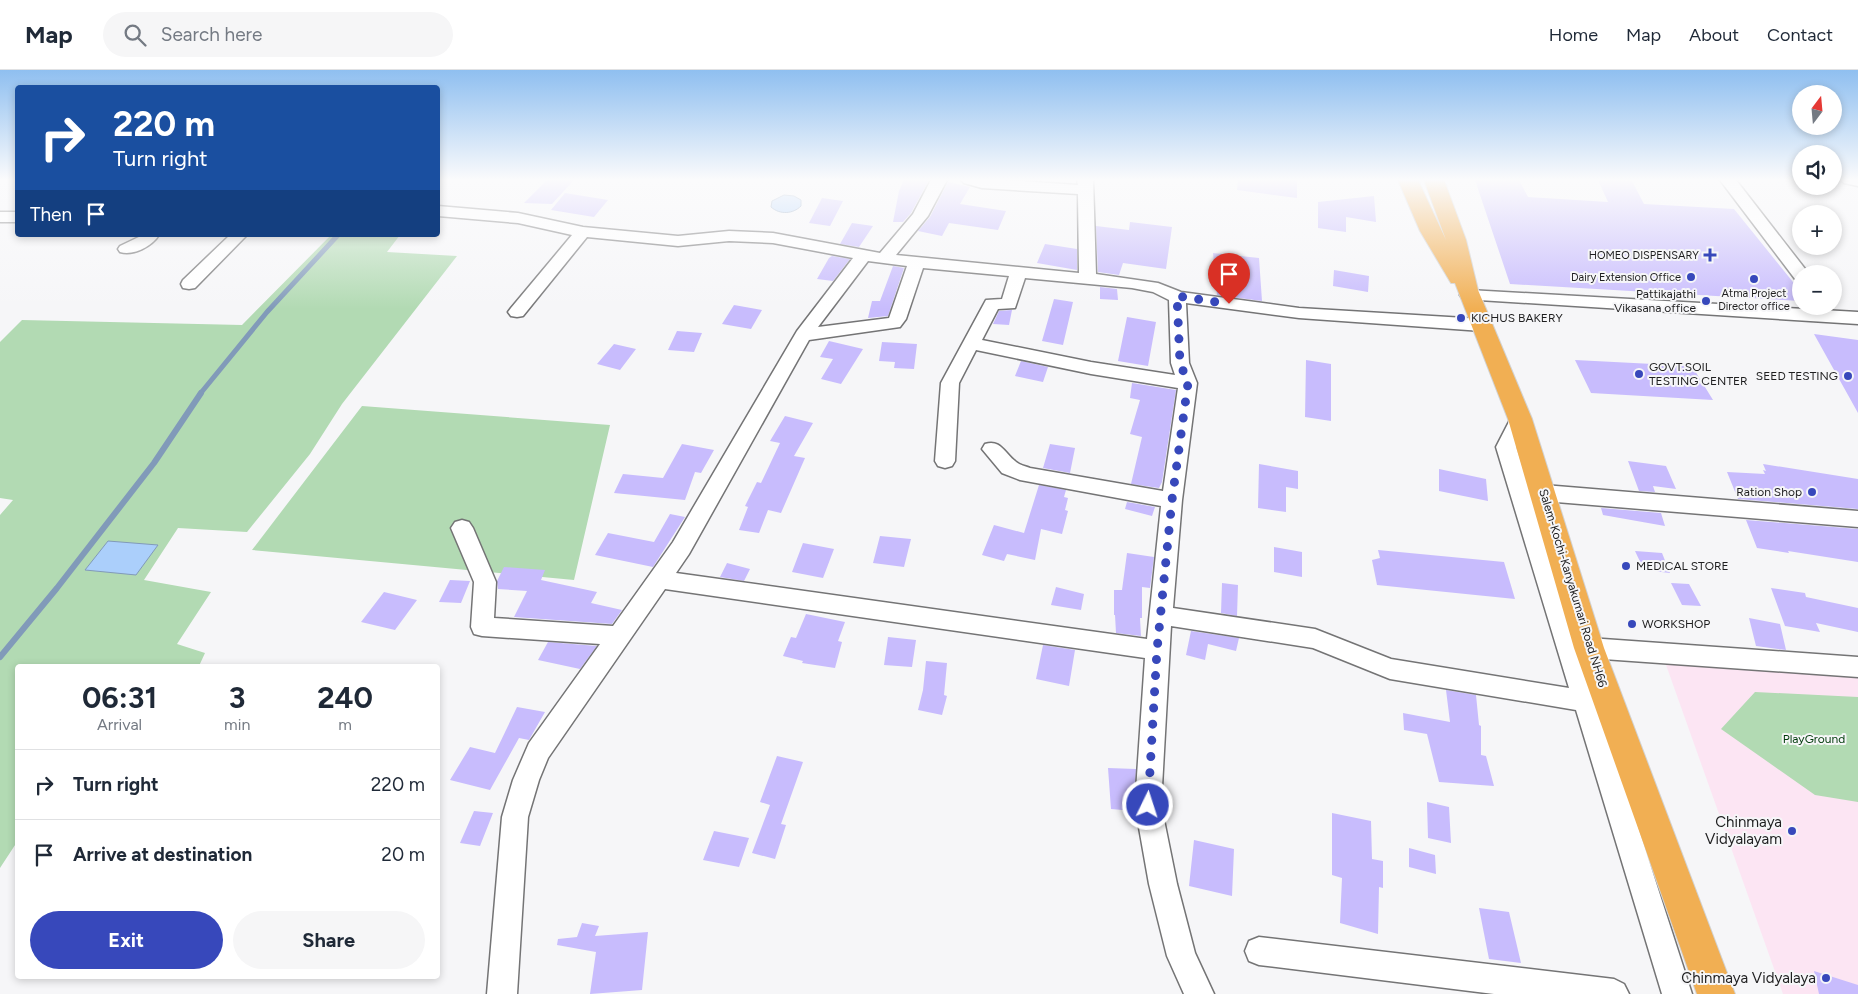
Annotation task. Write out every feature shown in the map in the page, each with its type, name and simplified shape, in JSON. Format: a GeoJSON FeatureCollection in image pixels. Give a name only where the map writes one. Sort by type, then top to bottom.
{"type":"FeatureCollection","features":[{"type":"Feature","properties":{"kind":"highway"},"geometry":{"type":"LineString","coordinates":[[1425,223],[1438,247],[1468,292]]}},
{"type":"Feature","properties":{"kind":"highway","name":"Salem-Kochi-Kanyakumari Road NH66"},"geometry":{"type":"LineString","coordinates":[[1450,223],[1456,240],[1468,292],[1520,419],[1544,493],[1589,648],[1716,994]]}},
{"type":"Feature","properties":{"kind":"street"},"geometry":{"type":"LineString","coordinates":[[542,223],[583,232],[678,241],[729,236],[773,238],[873,258],[1158,288],[1177,296],[1299,313],[1482,325]]}},
{"type":"Feature","properties":{"kind":"street"},"geometry":{"type":"LineString","coordinates":[[502,994],[515,817],[526,780],[538,751],[681,548],[803,335],[873,258],[912,223]]}},
{"type":"Feature","properties":{"kind":"street"},"geometry":{"type":"LineString","coordinates":[[1086,223],[1088,280]]}},
{"type":"Feature","properties":{"kind":"street"},"geometry":{"type":"LineString","coordinates":[[1761,223],[1793,265]]}},
{"type":"Feature","properties":{"kind":"street"},"geometry":{"type":"LineString","coordinates":[[517,312],[583,232]]}},
{"type":"Feature","properties":{"kind":"street"},"geometry":{"type":"LineString","coordinates":[[126,249],[147,240],[149,237]]}},
{"type":"Feature","properties":{"kind":"street"},"geometry":{"type":"LineString","coordinates":[[190,284],[237,237]]}},
{"type":"Feature","properties":{"kind":"street"},"geometry":{"type":"LineString","coordinates":[[803,335],[894,322],[898,319],[916,263]]}},
{"type":"Feature","properties":{"kind":"street"},"geometry":{"type":"LineString","coordinates":[[945,461],[950,383],[992,304],[1009,304],[1018,273]]}},
{"type":"Feature","properties":{"kind":"street"},"geometry":{"type":"LineString","coordinates":[[1468,292],[1745,313],[1792,312]]}},
{"type":"Feature","properties":{"kind":"street"},"geometry":{"type":"LineString","coordinates":[[1177,296],[1180,363],[1188,383],[1172,500],[1160,615],[1148,805],[1163,884],[1181,956],[1199,994]]}},
{"type":"Feature","properties":{"kind":"street"},"geometry":{"type":"LineString","coordinates":[[1842,314],[1858,318]]}},
{"type":"Feature","properties":{"kind":"street"},"geometry":{"type":"LineString","coordinates":[[970,343],[1091,368],[1188,383]]}},
{"type":"Feature","properties":{"kind":"street"},"geometry":{"type":"LineString","coordinates":[[1520,419],[1506,447],[1587,701],[1677,994]]}},
{"type":"Feature","properties":{"kind":"street"},"geometry":{"type":"LineString","coordinates":[[992,449],[1009,468],[1026,475],[1172,500]]}},
{"type":"Feature","properties":{"kind":"street"},"geometry":{"type":"LineString","coordinates":[[1544,493],[1858,519]]}},
{"type":"Feature","properties":{"kind":"street"},"geometry":{"type":"LineString","coordinates":[[462,528],[486,582],[482,627],[619,636]]}},
{"type":"Feature","properties":{"kind":"street"},"geometry":{"type":"LineString","coordinates":[[659,579],[1157,650]]}},
{"type":"Feature","properties":{"kind":"street"},"geometry":{"type":"LineString","coordinates":[[1160,615],[1315,639],[1390,669],[1587,701]]}},
{"type":"Feature","properties":{"kind":"street"},"geometry":{"type":"LineString","coordinates":[[1589,648],[1858,667]]}},
{"type":"Feature","properties":{"kind":"street"},"geometry":{"type":"LineString","coordinates":[[1259,951],[1614,994]]}},
{"type":"Feature","properties":{"kind":"shaded area","name":"Chinmaya Vidyalayam"},"geometry":{"type":"Polygon","coordinates":[[[1660,648],[1858,668],[1858,994],[1783,994],[1660,648]]]}},
{"type":"Feature","properties":{"kind":"green space"},"geometry":{"type":"Polygon","coordinates":[[[329,237],[398,237],[387,252],[457,256],[342,404],[310,454],[247,532],[178,528],[144,580],[211,592],[177,644],[205,653],[200,664],[15,664],[15,845],[0,868],[0,515],[13,500],[0,498],[0,342],[22,320],[242,325],[329,237]]]}},
{"type":"Feature","properties":{"kind":"green space"},"geometry":{"type":"Polygon","coordinates":[[[362,406],[610,425],[574,580],[252,550],[362,406]]]}},
{"type":"Feature","properties":{"kind":"green space","name":"PlayGround"},"geometry":{"type":"Polygon","coordinates":[[[1755,692],[1858,697],[1858,802],[1815,795],[1721,729],[1755,692]]]}},
{"type":"Feature","properties":{"kind":"water"},"geometry":{"type":"Polygon","coordinates":[[[108,541],[158,545],[136,575],[85,570],[108,541]]]}},
{"type":"Feature","properties":{"kind":"building"},"geometry":{"type":"Polygon","coordinates":[[[810,223],[831,223],[830,226],[810,223]]]}},
{"type":"Feature","properties":{"kind":"building"},"geometry":{"type":"Polygon","coordinates":[[[852,223],[873,226],[859,247],[840,244],[852,223]]]}},
{"type":"Feature","properties":{"kind":"building"},"geometry":{"type":"Polygon","coordinates":[[[925,223],[949,223],[942,236],[918,231],[925,223]]]}},
{"type":"Feature","properties":{"kind":"building"},"geometry":{"type":"Polygon","coordinates":[[[950,223],[1001,223],[998,230],[950,223]]]}},
{"type":"Feature","properties":{"kind":"building"},"geometry":{"type":"Polygon","coordinates":[[[1130,223],[1172,227],[1166,269],[1123,263],[1119,275],[1098,272],[1096,226],[1129,230],[1130,223]]]}},
{"type":"Feature","properties":{"kind":"building"},"geometry":{"type":"Polygon","coordinates":[[[1318,223],[1346,223],[1346,232],[1318,228],[1318,223]]]}},
{"type":"Feature","properties":{"kind":"building"},"geometry":{"type":"Polygon","coordinates":[[[1490,223],[1745,223],[1792,281],[1792,300],[1510,284],[1490,223]]]}},
{"type":"Feature","properties":{"kind":"building"},"geometry":{"type":"Polygon","coordinates":[[[1045,244],[1077,249],[1077,270],[1037,263],[1045,244]]]}},
{"type":"Feature","properties":{"kind":"building"},"geometry":{"type":"Polygon","coordinates":[[[1213,253],[1259,258],[1262,301],[1217,295],[1213,253]]]}},
{"type":"Feature","properties":{"kind":"building"},"geometry":{"type":"Polygon","coordinates":[[[832,256],[850,259],[833,281],[817,279],[829,258],[832,256]]]}},
{"type":"Feature","properties":{"kind":"building"},"geometry":{"type":"Polygon","coordinates":[[[893,266],[904,268],[888,316],[868,318],[872,301],[880,301],[893,266]]]}},
{"type":"Feature","properties":{"kind":"building"},"geometry":{"type":"Polygon","coordinates":[[[1334,270],[1369,276],[1368,292],[1333,286],[1334,270]]]}},
{"type":"Feature","properties":{"kind":"building"},"geometry":{"type":"Polygon","coordinates":[[[1100,287],[1117,289],[1118,300],[1100,299],[1100,287]]]}},
{"type":"Feature","properties":{"kind":"building"},"geometry":{"type":"Polygon","coordinates":[[[1054,299],[1073,302],[1063,345],[1042,341],[1054,299]]]}},
{"type":"Feature","properties":{"kind":"building"},"geometry":{"type":"Polygon","coordinates":[[[734,305],[762,310],[751,329],[722,324],[734,305]]]}},
{"type":"Feature","properties":{"kind":"building"},"geometry":{"type":"Polygon","coordinates":[[[1012,310],[1009,325],[993,324],[999,311],[1012,310]]]}},
{"type":"Feature","properties":{"kind":"building"},"geometry":{"type":"Polygon","coordinates":[[[1127,317],[1156,322],[1148,366],[1118,361],[1127,317]]]}},
{"type":"Feature","properties":{"kind":"building"},"geometry":{"type":"Polygon","coordinates":[[[677,331],[702,333],[694,352],[668,350],[677,331]]]}},
{"type":"Feature","properties":{"kind":"building","name":"SEED TESTING"},"geometry":{"type":"Polygon","coordinates":[[[1814,334],[1858,340],[1858,413],[1814,334]]]}},
{"type":"Feature","properties":{"kind":"building"},"geometry":{"type":"Polygon","coordinates":[[[829,341],[863,349],[841,384],[821,379],[833,359],[820,357],[829,341]]]}},
{"type":"Feature","properties":{"kind":"building"},"geometry":{"type":"Polygon","coordinates":[[[882,342],[917,344],[914,369],[894,368],[895,362],[879,361],[882,342]]]}},
{"type":"Feature","properties":{"kind":"building"},"geometry":{"type":"Polygon","coordinates":[[[614,344],[636,349],[620,370],[597,364],[614,344]]]}},
{"type":"Feature","properties":{"kind":"building"},"geometry":{"type":"Polygon","coordinates":[[[1306,360],[1331,364],[1331,421],[1305,417],[1306,360]]]}},
{"type":"Feature","properties":{"kind":"building","name":"GOVT.SOIL TESTING CENTER"},"geometry":{"type":"Polygon","coordinates":[[[1575,360],[1692,366],[1713,400],[1591,393],[1575,360]]]}},
{"type":"Feature","properties":{"kind":"building"},"geometry":{"type":"Polygon","coordinates":[[[1021,361],[1048,367],[1043,382],[1015,376],[1021,361]]]}},
{"type":"Feature","properties":{"kind":"building"},"geometry":{"type":"Polygon","coordinates":[[[1132,383],[1176,390],[1162,482],[1159,488],[1131,484],[1142,437],[1130,434],[1140,400],[1130,398],[1132,383]]]}},
{"type":"Feature","properties":{"kind":"building"},"geometry":{"type":"Polygon","coordinates":[[[785,416],[813,423],[794,456],[805,458],[781,513],[768,510],[759,533],[739,530],[748,507],[745,506],[757,482],[761,483],[780,443],[770,441],[785,416]]]}},
{"type":"Feature","properties":{"kind":"building"},"geometry":{"type":"Polygon","coordinates":[[[682,444],[714,450],[701,473],[695,472],[685,500],[614,493],[623,474],[663,478],[682,444]]]}},
{"type":"Feature","properties":{"kind":"building"},"geometry":{"type":"Polygon","coordinates":[[[1050,444],[1075,448],[1070,473],[1043,468],[1050,444]]]}},
{"type":"Feature","properties":{"kind":"building"},"geometry":{"type":"Polygon","coordinates":[[[1628,461],[1666,466],[1676,489],[1653,486],[1655,492],[1639,491],[1628,461]]]}},
{"type":"Feature","properties":{"kind":"building"},"geometry":{"type":"Polygon","coordinates":[[[1259,464],[1298,471],[1298,489],[1286,487],[1286,512],[1258,508],[1259,464]]]}},
{"type":"Feature","properties":{"kind":"building"},"geometry":{"type":"Polygon","coordinates":[[[1763,464],[1858,479],[1858,509],[1738,499],[1727,472],[1765,474],[1763,470],[1766,471],[1763,464]]]}},
{"type":"Feature","properties":{"kind":"building"},"geometry":{"type":"Polygon","coordinates":[[[1439,469],[1486,479],[1488,501],[1439,491],[1439,469]]]}},
{"type":"Feature","properties":{"kind":"building"},"geometry":{"type":"Polygon","coordinates":[[[1039,485],[1066,490],[1064,497],[1068,498],[1065,510],[1068,511],[1062,534],[1041,529],[1035,560],[1007,554],[1004,561],[982,555],[994,525],[1024,533],[1039,485]]]}},
{"type":"Feature","properties":{"kind":"building"},"geometry":{"type":"Polygon","coordinates":[[[1127,502],[1155,507],[1152,516],[1125,509],[1127,502]]]}},
{"type":"Feature","properties":{"kind":"building"},"geometry":{"type":"Polygon","coordinates":[[[1601,508],[1661,513],[1665,526],[1603,515],[1601,508]]]}},
{"type":"Feature","properties":{"kind":"building"},"geometry":{"type":"Polygon","coordinates":[[[670,514],[685,517],[653,567],[595,555],[608,533],[654,542],[670,514]]]}},
{"type":"Feature","properties":{"kind":"building"},"geometry":{"type":"Polygon","coordinates":[[[1746,520],[1858,529],[1858,562],[1757,548],[1746,520]]]}},
{"type":"Feature","properties":{"kind":"building"},"geometry":{"type":"Polygon","coordinates":[[[880,536],[911,539],[904,567],[873,563],[880,536]]]}},
{"type":"Feature","properties":{"kind":"building"},"geometry":{"type":"Polygon","coordinates":[[[803,543],[834,549],[823,578],[792,572],[803,543]]]}},
{"type":"Feature","properties":{"kind":"building"},"geometry":{"type":"Polygon","coordinates":[[[1274,547],[1302,552],[1302,577],[1274,572],[1274,547]]]}},
{"type":"Feature","properties":{"kind":"building"},"geometry":{"type":"Polygon","coordinates":[[[1378,550],[1504,562],[1515,599],[1377,585],[1372,560],[1380,558],[1378,550]]]}},
{"type":"Feature","properties":{"kind":"building"},"geometry":{"type":"Polygon","coordinates":[[[1635,551],[1662,553],[1670,573],[1644,570],[1635,551]]]}},
{"type":"Feature","properties":{"kind":"building"},"geometry":{"type":"Polygon","coordinates":[[[1127,553],[1154,557],[1150,588],[1142,587],[1141,636],[1116,633],[1114,590],[1122,590],[1127,553]]]}},
{"type":"Feature","properties":{"kind":"building"},"geometry":{"type":"Polygon","coordinates":[[[727,563],[750,569],[744,581],[720,577],[727,563]]]}},
{"type":"Feature","properties":{"kind":"building"},"geometry":{"type":"Polygon","coordinates":[[[504,567],[545,570],[541,580],[597,592],[591,603],[622,610],[612,624],[514,617],[527,591],[498,589],[497,581],[504,567]]]}},
{"type":"Feature","properties":{"kind":"building"},"geometry":{"type":"Polygon","coordinates":[[[450,580],[470,581],[461,603],[439,602],[450,580]]]}},
{"type":"Feature","properties":{"kind":"building"},"geometry":{"type":"Polygon","coordinates":[[[1222,583],[1238,585],[1237,616],[1221,613],[1222,583]]]}},
{"type":"Feature","properties":{"kind":"building"},"geometry":{"type":"Polygon","coordinates":[[[1671,583],[1689,584],[1701,606],[1682,605],[1671,583]]]}},
{"type":"Feature","properties":{"kind":"building"},"geometry":{"type":"Polygon","coordinates":[[[1056,587],[1084,594],[1081,610],[1051,605],[1056,587]]]}},
{"type":"Feature","properties":{"kind":"building"},"geometry":{"type":"Polygon","coordinates":[[[1771,588],[1805,593],[1806,597],[1858,608],[1858,632],[1816,623],[1820,632],[1785,626],[1771,588]]]}},
{"type":"Feature","properties":{"kind":"building"},"geometry":{"type":"Polygon","coordinates":[[[384,592],[417,600],[395,630],[361,622],[384,592]]]}},
{"type":"Feature","properties":{"kind":"building"},"geometry":{"type":"Polygon","coordinates":[[[806,614],[845,622],[838,641],[842,642],[835,668],[802,663],[803,661],[783,656],[791,637],[796,638],[806,614]]]}},
{"type":"Feature","properties":{"kind":"building"},"geometry":{"type":"Polygon","coordinates":[[[1749,618],[1780,624],[1786,650],[1756,646],[1749,618]]]}},
{"type":"Feature","properties":{"kind":"building"},"geometry":{"type":"Polygon","coordinates":[[[1191,631],[1239,638],[1236,651],[1208,644],[1205,660],[1186,655],[1191,631]]]}},
{"type":"Feature","properties":{"kind":"building"},"geometry":{"type":"Polygon","coordinates":[[[888,637],[916,640],[912,667],[884,665],[888,637]]]}},
{"type":"Feature","properties":{"kind":"building"},"geometry":{"type":"Polygon","coordinates":[[[548,642],[597,646],[580,669],[538,660],[548,642]]]}},
{"type":"Feature","properties":{"kind":"building"},"geometry":{"type":"Polygon","coordinates":[[[1043,645],[1075,650],[1069,686],[1036,679],[1043,645]]]}},
{"type":"Feature","properties":{"kind":"building"},"geometry":{"type":"Polygon","coordinates":[[[926,661],[947,663],[944,695],[947,696],[942,715],[918,710],[923,690],[926,661]]]}},
{"type":"Feature","properties":{"kind":"building"},"geometry":{"type":"Polygon","coordinates":[[[1446,690],[1476,695],[1479,725],[1481,726],[1481,755],[1486,756],[1494,786],[1439,782],[1427,734],[1404,730],[1403,713],[1450,722],[1446,690]]]}},
{"type":"Feature","properties":{"kind":"building"},"geometry":{"type":"Polygon","coordinates":[[[517,707],[545,712],[529,740],[519,738],[490,790],[450,780],[470,747],[495,753],[517,707]]]}},
{"type":"Feature","properties":{"kind":"building"},"geometry":{"type":"Polygon","coordinates":[[[777,756],[803,762],[781,824],[786,825],[775,859],[752,853],[770,805],[760,802],[777,756]]]}},
{"type":"Feature","properties":{"kind":"building"},"geometry":{"type":"Polygon","coordinates":[[[1108,768],[1136,769],[1134,811],[1111,809],[1108,768]]]}},
{"type":"Feature","properties":{"kind":"building"},"geometry":{"type":"Polygon","coordinates":[[[1427,802],[1449,807],[1451,843],[1428,838],[1427,802]]]}},
{"type":"Feature","properties":{"kind":"building"},"geometry":{"type":"Polygon","coordinates":[[[474,811],[493,813],[480,846],[460,843],[474,811]]]}},
{"type":"Feature","properties":{"kind":"building"},"geometry":{"type":"Polygon","coordinates":[[[1332,813],[1371,821],[1372,859],[1383,861],[1383,888],[1379,887],[1378,934],[1340,923],[1342,878],[1332,875],[1332,813]]]}},
{"type":"Feature","properties":{"kind":"building"},"geometry":{"type":"Polygon","coordinates":[[[714,831],[749,838],[739,867],[703,860],[714,831]]]}},
{"type":"Feature","properties":{"kind":"building"},"geometry":{"type":"Polygon","coordinates":[[[1194,840],[1234,849],[1232,896],[1189,886],[1194,840]]]}},
{"type":"Feature","properties":{"kind":"building"},"geometry":{"type":"Polygon","coordinates":[[[1409,848],[1435,855],[1436,874],[1409,867],[1409,848]]]}},
{"type":"Feature","properties":{"kind":"building"},"geometry":{"type":"Polygon","coordinates":[[[1479,908],[1509,912],[1521,963],[1489,959],[1479,908]]]}},
{"type":"Feature","properties":{"kind":"building"},"geometry":{"type":"Polygon","coordinates":[[[582,923],[599,926],[595,936],[648,932],[642,990],[590,994],[596,952],[557,945],[558,939],[577,937],[582,923]]]}},
{"type":"Feature","properties":{"kind":"building","name":"Chinmaya Vidyalaya"},"geometry":{"type":"Polygon","coordinates":[[[1814,971],[1858,985],[1858,994],[1819,994],[1814,971]]]}},
{"type":"Feature","properties":{"kind":"waterway"},"geometry":{"type":"LineString","coordinates":[[200,394],[267,312],[336,237]]}},
{"type":"Feature","properties":{"kind":"waterway"},"geometry":{"type":"LineString","coordinates":[[0,657],[57,588],[154,463],[201,393]]}},
{"type":"Feature","properties":{"kind":"place","name":"HOMEO DISPENSARY"},"geometry":{"type":"Point","coordinates":[1710,255]}},
{"type":"Feature","properties":{"kind":"place","name":"Dairy Extension Office"},"geometry":{"type":"Point","coordinates":[1691,277]}},
{"type":"Feature","properties":{"kind":"place","name":"Atma Project Director office"},"geometry":{"type":"Point","coordinates":[1754,279]}},
{"type":"Feature","properties":{"kind":"place","name":"Pattikajathi Vikasana office"},"geometry":{"type":"Point","coordinates":[1706,301]}},
{"type":"Feature","properties":{"kind":"place","name":"KICHUS BAKERY"},"geometry":{"type":"Point","coordinates":[1461,318]}},
{"type":"Feature","properties":{"kind":"place","name":"GOVT.SOIL TESTING CENTER"},"geometry":{"type":"Point","coordinates":[1639,374]}},
{"type":"Feature","properties":{"kind":"place","name":"SEED TESTING"},"geometry":{"type":"Point","coordinates":[1848,376]}},
{"type":"Feature","properties":{"kind":"place","name":"Ration Shop"},"geometry":{"type":"Point","coordinates":[1812,492]}},
{"type":"Feature","properties":{"kind":"place","name":"MEDICAL STORE"},"geometry":{"type":"Point","coordinates":[1626,566]}},
{"type":"Feature","properties":{"kind":"place","name":"WORKSHOP"},"geometry":{"type":"Point","coordinates":[1632,624]}},
{"type":"Feature","properties":{"kind":"place","name":"Chinmaya Vidyalayam"},"geometry":{"type":"Point","coordinates":[1792,831]}},
{"type":"Feature","properties":{"kind":"place","name":"Chinmaya Vidyalaya"},"geometry":{"type":"Point","coordinates":[1826,978]}},
{"type":"Feature","properties":{"kind":"route"},"geometry":{"type":"LineString","coordinates":[[1148,805],[1153,687],[1179,435],[1188,383],[1180,363],[1177,296],[1229,304]]}}]}
